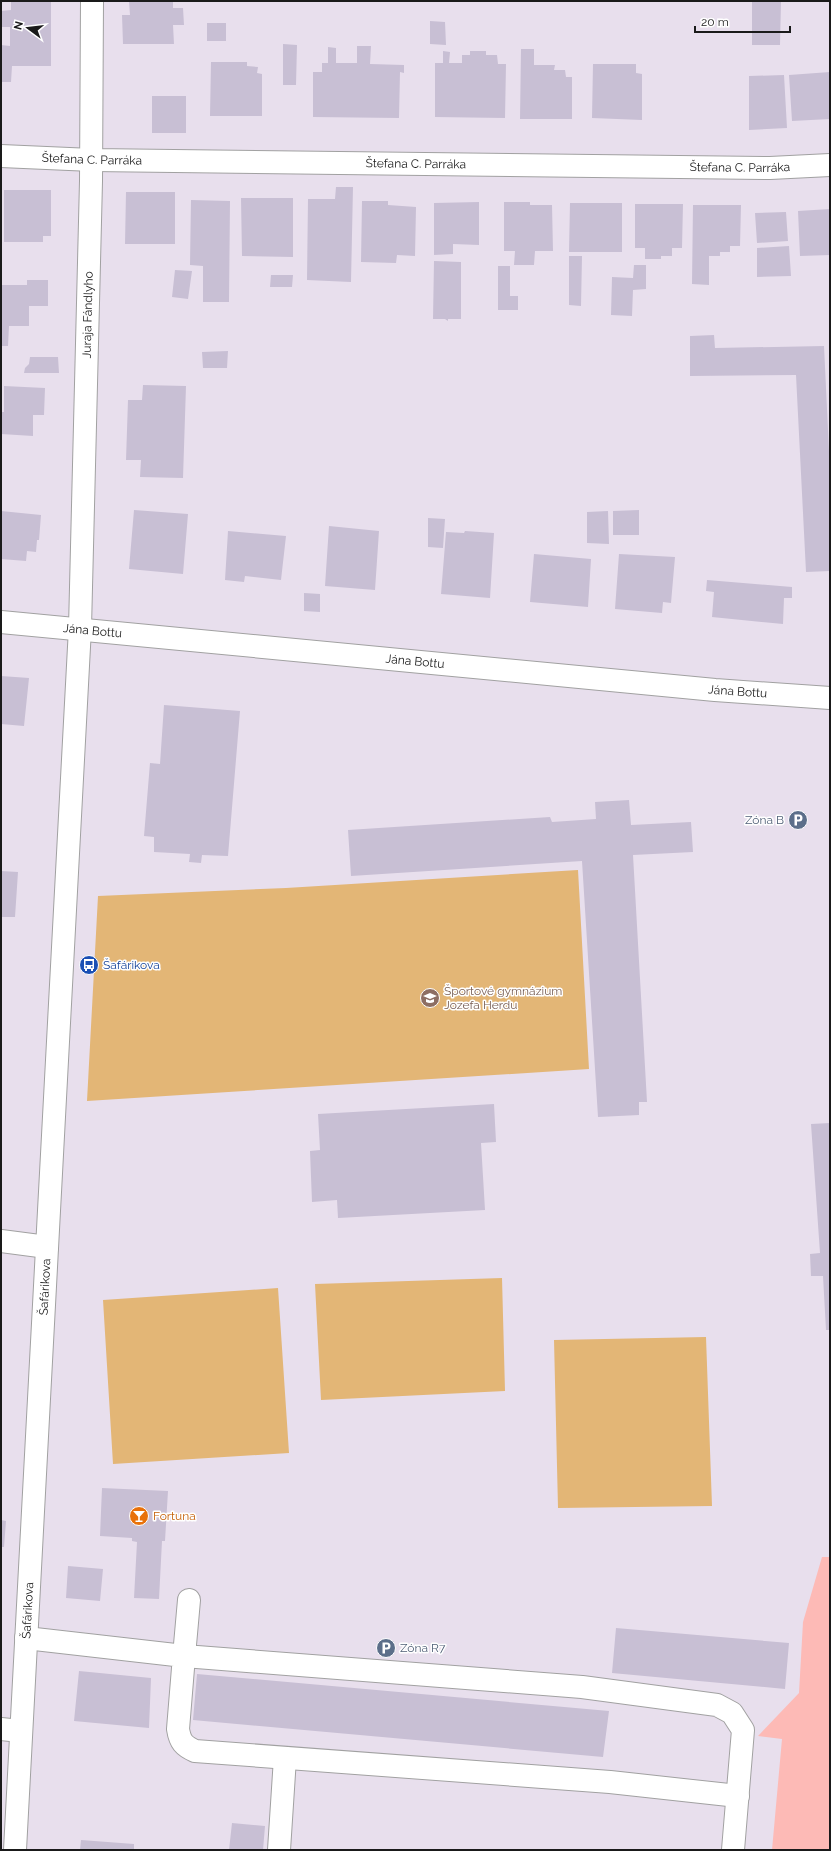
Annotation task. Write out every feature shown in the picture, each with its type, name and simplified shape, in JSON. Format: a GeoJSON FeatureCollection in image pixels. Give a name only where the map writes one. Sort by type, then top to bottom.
{"type":"FeatureCollection","features":[{"type":"Feature","properties":{"kind":"street","name":"Juraja Fándlyho"},"geometry":{"type":"LineString","coordinates":[[80,628],[92,160],[92,1]]}},
{"type":"Feature","properties":{"kind":"street","name":"Štefana C. Parráka"},"geometry":{"type":"LineString","coordinates":[[1,156],[92,160],[770,168],[830,165]]}},
{"type":"Feature","properties":{"kind":"street","name":"Jána Bottu"},"geometry":{"type":"LineString","coordinates":[[1,622],[80,628],[219,643],[707,689],[830,698]]}},
{"type":"Feature","properties":{"kind":"street","name":"Šafárikova"},"geometry":{"type":"LineString","coordinates":[[15,1850],[11,1730],[26,1638],[80,628]]}},
{"type":"Feature","properties":{"kind":"street"},"geometry":{"type":"LineString","coordinates":[[1,1241],[47,1247]]}},
{"type":"Feature","properties":{"kind":"street"},"geometry":{"type":"LineString","coordinates":[[189,1600],[178,1729],[184,1746],[195,1751],[610,1782],[738,1796]]}},
{"type":"Feature","properties":{"kind":"street"},"geometry":{"type":"LineString","coordinates":[[26,1638],[121,1643],[184,1656],[582,1687],[717,1705],[732,1713],[742,1730],[733,1850]]}},
{"type":"Feature","properties":{"kind":"street"},"geometry":{"type":"LineString","coordinates":[[279,1850],[285,1758]]}},
{"type":"Feature","properties":{"kind":"shaded area"},"geometry":{"type":"Polygon","coordinates":[[[578,870],[589,1069],[87,1101],[98,896],[286,888],[578,870]]]}},
{"type":"Feature","properties":{"kind":"shaded area"},"geometry":{"type":"Polygon","coordinates":[[[502,1278],[505,1391],[321,1400],[315,1284],[502,1278]]]}},
{"type":"Feature","properties":{"kind":"shaded area"},"geometry":{"type":"Polygon","coordinates":[[[278,1288],[289,1453],[113,1464],[103,1300],[278,1288]]]}},
{"type":"Feature","properties":{"kind":"shaded area"},"geometry":{"type":"Polygon","coordinates":[[[706,1337],[712,1506],[558,1508],[554,1340],[706,1337]]]}},
{"type":"Feature","properties":{"kind":"shaded area"},"geometry":{"type":"Polygon","coordinates":[[[822,1557],[830,1557],[830,1850],[772,1850],[782,1739],[758,1736],[799,1693],[803,1622],[822,1557]]]}},
{"type":"Feature","properties":{"kind":"building"},"geometry":{"type":"Polygon","coordinates":[[[11,1],[51,1],[51,66],[12,66],[11,82],[1,82],[1,45],[10,46],[10,27],[1,27],[1,11],[11,10],[11,1]]]}},
{"type":"Feature","properties":{"kind":"building"},"geometry":{"type":"Polygon","coordinates":[[[129,1],[173,1],[173,8],[183,8],[184,25],[173,25],[174,44],[123,44],[122,15],[130,15],[129,1]]]}},
{"type":"Feature","properties":{"kind":"building"},"geometry":{"type":"Polygon","coordinates":[[[752,1],[781,1],[780,45],[752,45],[752,1]]]}},
{"type":"Feature","properties":{"kind":"building"},"geometry":{"type":"Polygon","coordinates":[[[430,21],[445,22],[446,45],[430,44],[430,21]]]}},
{"type":"Feature","properties":{"kind":"building"},"geometry":{"type":"Polygon","coordinates":[[[207,23],[226,23],[226,41],[207,41],[207,23]]]}},
{"type":"Feature","properties":{"kind":"building"},"geometry":{"type":"Polygon","coordinates":[[[283,44],[297,45],[296,85],[283,85],[283,44]]]}},
{"type":"Feature","properties":{"kind":"building"},"geometry":{"type":"Polygon","coordinates":[[[357,46],[371,46],[370,64],[404,65],[404,73],[400,72],[399,118],[313,117],[313,72],[322,72],[322,63],[328,63],[328,47],[336,48],[336,63],[357,63],[357,46]]]}},
{"type":"Feature","properties":{"kind":"building"},"geometry":{"type":"Polygon","coordinates":[[[521,49],[534,49],[534,65],[555,65],[554,70],[565,70],[566,77],[572,77],[572,119],[520,119],[521,49]]]}},
{"type":"Feature","properties":{"kind":"building"},"geometry":{"type":"Polygon","coordinates":[[[443,51],[450,52],[449,63],[462,63],[462,55],[470,55],[470,51],[486,51],[486,55],[497,55],[498,64],[506,64],[505,118],[435,117],[435,63],[443,63],[443,51]]]}},
{"type":"Feature","properties":{"kind":"building"},"geometry":{"type":"Polygon","coordinates":[[[211,62],[247,62],[247,66],[258,67],[257,73],[262,74],[262,116],[210,116],[211,62]]]}},
{"type":"Feature","properties":{"kind":"building"},"geometry":{"type":"Polygon","coordinates":[[[593,64],[636,64],[636,73],[642,74],[642,120],[592,118],[593,64]]]}},
{"type":"Feature","properties":{"kind":"building"},"geometry":{"type":"Polygon","coordinates":[[[830,72],[830,119],[792,121],[789,75],[830,72]]]}},
{"type":"Feature","properties":{"kind":"building"},"geometry":{"type":"Polygon","coordinates":[[[784,75],[787,128],[749,130],[749,76],[784,75]]]}},
{"type":"Feature","properties":{"kind":"building"},"geometry":{"type":"Polygon","coordinates":[[[152,96],[186,96],[186,133],[152,133],[152,96]]]}},
{"type":"Feature","properties":{"kind":"building"},"geometry":{"type":"Polygon","coordinates":[[[336,187],[353,187],[351,282],[307,280],[308,199],[335,199],[336,187]]]}},
{"type":"Feature","properties":{"kind":"building"},"geometry":{"type":"Polygon","coordinates":[[[4,190],[51,190],[51,236],[43,236],[43,242],[4,242],[4,190]]]}},
{"type":"Feature","properties":{"kind":"building"},"geometry":{"type":"Polygon","coordinates":[[[126,192],[175,192],[175,244],[125,244],[126,192]]]}},
{"type":"Feature","properties":{"kind":"building"},"geometry":{"type":"Polygon","coordinates":[[[241,198],[293,198],[293,257],[242,256],[241,198]]]}},
{"type":"Feature","properties":{"kind":"building"},"geometry":{"type":"Polygon","coordinates":[[[191,200],[230,201],[229,302],[203,302],[203,266],[190,265],[191,200]]]}},
{"type":"Feature","properties":{"kind":"building"},"geometry":{"type":"Polygon","coordinates":[[[362,201],[388,201],[388,205],[416,207],[415,256],[397,255],[396,263],[361,262],[362,201]]]}},
{"type":"Feature","properties":{"kind":"building"},"geometry":{"type":"Polygon","coordinates":[[[479,202],[479,245],[453,244],[453,254],[434,255],[434,203],[479,202]]]}},
{"type":"Feature","properties":{"kind":"building"},"geometry":{"type":"Polygon","coordinates":[[[504,202],[530,202],[530,205],[552,205],[553,251],[535,251],[534,265],[514,265],[515,251],[504,251],[504,202]]]}},
{"type":"Feature","properties":{"kind":"building"},"geometry":{"type":"Polygon","coordinates":[[[570,203],[622,203],[622,252],[569,252],[570,203]]]}},
{"type":"Feature","properties":{"kind":"building"},"geometry":{"type":"Polygon","coordinates":[[[635,204],[683,204],[682,248],[672,248],[672,256],[661,256],[661,259],[645,259],[645,248],[635,248],[635,204]]]}},
{"type":"Feature","properties":{"kind":"building"},"geometry":{"type":"Polygon","coordinates":[[[693,205],[741,205],[740,246],[730,246],[730,252],[720,252],[720,256],[709,256],[709,285],[692,284],[693,205]]]}},
{"type":"Feature","properties":{"kind":"building"},"geometry":{"type":"Polygon","coordinates":[[[830,209],[830,255],[800,256],[798,211],[830,209]]]}},
{"type":"Feature","properties":{"kind":"building"},"geometry":{"type":"Polygon","coordinates":[[[786,212],[788,241],[757,243],[755,213],[786,212]]]}},
{"type":"Feature","properties":{"kind":"building"},"geometry":{"type":"Polygon","coordinates":[[[789,246],[791,276],[757,277],[757,248],[789,246]]]}},
{"type":"Feature","properties":{"kind":"building"},"geometry":{"type":"Polygon","coordinates":[[[569,256],[582,256],[581,306],[569,305],[569,256]]]}},
{"type":"Feature","properties":{"kind":"building"},"geometry":{"type":"Polygon","coordinates":[[[434,261],[461,262],[461,319],[448,319],[448,321],[445,319],[433,319],[434,261]]]}},
{"type":"Feature","properties":{"kind":"building"},"geometry":{"type":"Polygon","coordinates":[[[634,265],[646,265],[646,289],[633,290],[632,316],[611,315],[612,277],[633,278],[634,265]]]}},
{"type":"Feature","properties":{"kind":"building"},"geometry":{"type":"Polygon","coordinates":[[[498,266],[510,266],[510,296],[518,296],[518,310],[498,310],[498,266]]]}},
{"type":"Feature","properties":{"kind":"building"},"geometry":{"type":"Polygon","coordinates":[[[175,270],[192,271],[188,299],[172,297],[175,270]]]}},
{"type":"Feature","properties":{"kind":"building"},"geometry":{"type":"Polygon","coordinates":[[[271,275],[293,275],[292,287],[270,287],[271,275]]]}},
{"type":"Feature","properties":{"kind":"building"},"geometry":{"type":"Polygon","coordinates":[[[27,280],[48,280],[48,306],[29,306],[29,326],[9,326],[8,346],[1,346],[1,285],[27,285],[27,280]]]}},
{"type":"Feature","properties":{"kind":"building"},"geometry":{"type":"Polygon","coordinates":[[[714,335],[715,348],[824,346],[830,472],[830,571],[806,572],[796,375],[690,376],[690,336],[714,335]]]}},
{"type":"Feature","properties":{"kind":"building"},"geometry":{"type":"Polygon","coordinates":[[[228,351],[227,368],[203,368],[202,352],[228,351]]]}},
{"type":"Feature","properties":{"kind":"building"},"geometry":{"type":"Polygon","coordinates":[[[30,357],[58,357],[59,373],[24,373],[25,368],[29,364],[30,357]]]}},
{"type":"Feature","properties":{"kind":"building"},"geometry":{"type":"Polygon","coordinates":[[[143,385],[186,386],[183,478],[140,477],[141,460],[126,460],[128,400],[142,400],[143,385]]]}},
{"type":"Feature","properties":{"kind":"building"},"geometry":{"type":"Polygon","coordinates":[[[4,386],[45,388],[44,415],[33,415],[33,436],[1,434],[1,412],[4,412],[4,386]]]}},
{"type":"Feature","properties":{"kind":"building"},"geometry":{"type":"Polygon","coordinates":[[[134,510],[188,514],[183,574],[129,569],[134,510]]]}},
{"type":"Feature","properties":{"kind":"building"},"geometry":{"type":"Polygon","coordinates":[[[639,510],[639,535],[613,535],[613,511],[639,510]]]}},
{"type":"Feature","properties":{"kind":"building"},"geometry":{"type":"Polygon","coordinates":[[[1,511],[41,515],[39,540],[37,540],[36,552],[27,551],[26,561],[1,559],[1,511]]]}},
{"type":"Feature","properties":{"kind":"building"},"geometry":{"type":"Polygon","coordinates":[[[608,511],[609,544],[587,543],[587,512],[608,511]]]}},
{"type":"Feature","properties":{"kind":"building"},"geometry":{"type":"Polygon","coordinates":[[[428,518],[445,519],[443,548],[428,547],[428,518]]]}},
{"type":"Feature","properties":{"kind":"building"},"geometry":{"type":"Polygon","coordinates":[[[329,526],[379,531],[375,590],[325,586],[329,526]]]}},
{"type":"Feature","properties":{"kind":"building"},"geometry":{"type":"Polygon","coordinates":[[[228,531],[286,536],[281,580],[245,576],[244,582],[225,580],[228,531]]]}},
{"type":"Feature","properties":{"kind":"building"},"geometry":{"type":"Polygon","coordinates":[[[465,531],[494,533],[490,598],[441,594],[446,532],[464,533],[465,531]]]}},
{"type":"Feature","properties":{"kind":"building"},"geometry":{"type":"Polygon","coordinates":[[[534,554],[591,559],[588,607],[530,602],[534,554]]]}},
{"type":"Feature","properties":{"kind":"building"},"geometry":{"type":"Polygon","coordinates":[[[619,554],[675,557],[671,603],[663,602],[662,613],[615,609],[619,554]]]}},
{"type":"Feature","properties":{"kind":"building"},"geometry":{"type":"Polygon","coordinates":[[[707,580],[792,587],[792,598],[784,598],[783,624],[712,617],[714,592],[706,591],[707,580]]]}},
{"type":"Feature","properties":{"kind":"building"},"geometry":{"type":"Polygon","coordinates":[[[304,593],[320,594],[320,612],[304,611],[304,593]]]}},
{"type":"Feature","properties":{"kind":"building"},"geometry":{"type":"Polygon","coordinates":[[[1,676],[29,678],[24,726],[1,724],[1,676]]]}},
{"type":"Feature","properties":{"kind":"building"},"geometry":{"type":"Polygon","coordinates":[[[164,705],[240,711],[228,856],[202,855],[201,863],[189,862],[190,854],[154,852],[154,837],[144,836],[150,763],[160,764],[164,705]]]}},
{"type":"Feature","properties":{"kind":"building"},"geometry":{"type":"Polygon","coordinates":[[[629,800],[631,825],[691,822],[693,852],[633,855],[647,1102],[639,1102],[639,1115],[598,1117],[582,861],[351,876],[348,830],[550,817],[552,822],[596,819],[595,802],[629,800]]]}},
{"type":"Feature","properties":{"kind":"building"},"geometry":{"type":"Polygon","coordinates":[[[1,871],[18,872],[15,917],[1,917],[1,871]]]}},
{"type":"Feature","properties":{"kind":"building"},"geometry":{"type":"Polygon","coordinates":[[[494,1104],[496,1142],[481,1143],[485,1210],[338,1218],[337,1200],[312,1202],[310,1151],[320,1150],[318,1114],[494,1104]]]}},
{"type":"Feature","properties":{"kind":"building"},"geometry":{"type":"Polygon","coordinates":[[[830,1123],[830,1330],[826,1330],[823,1276],[811,1276],[810,1254],[820,1253],[811,1124],[830,1123]]]}},
{"type":"Feature","properties":{"kind":"building"},"geometry":{"type":"Polygon","coordinates":[[[102,1488],[168,1491],[165,1541],[162,1541],[159,1599],[134,1598],[137,1542],[132,1541],[132,1538],[100,1536],[102,1488]]]}},
{"type":"Feature","properties":{"kind":"building"},"geometry":{"type":"Polygon","coordinates":[[[1,1520],[6,1521],[4,1547],[1,1547],[1,1520]]]}},
{"type":"Feature","properties":{"kind":"building"},"geometry":{"type":"Polygon","coordinates":[[[68,1566],[103,1569],[100,1601],[66,1598],[68,1566]]]}},
{"type":"Feature","properties":{"kind":"building"},"geometry":{"type":"Polygon","coordinates":[[[616,1628],[789,1643],[785,1689],[612,1673],[616,1628]]]}},
{"type":"Feature","properties":{"kind":"building"},"geometry":{"type":"Polygon","coordinates":[[[79,1671],[151,1678],[149,1728],[74,1721],[79,1671]]]}},
{"type":"Feature","properties":{"kind":"building"},"geometry":{"type":"Polygon","coordinates":[[[197,1674],[609,1711],[603,1757],[193,1720],[197,1674]]]}},
{"type":"Feature","properties":{"kind":"building"},"geometry":{"type":"Polygon","coordinates":[[[232,1823],[265,1826],[263,1850],[229,1850],[232,1823]]]}},
{"type":"Feature","properties":{"kind":"building"},"geometry":{"type":"Polygon","coordinates":[[[81,1840],[134,1844],[134,1850],[80,1850],[81,1840]]]}},
{"type":"Feature","properties":{"kind":"place","name":"Zóna B"},"geometry":{"type":"Point","coordinates":[798,820]}},
{"type":"Feature","properties":{"kind":"place","name":"Šafárikova"},"geometry":{"type":"Point","coordinates":[89,965]}},
{"type":"Feature","properties":{"kind":"place","name":"Športové gymnázium Jozefa Herdu"},"geometry":{"type":"Point","coordinates":[430,998]}},
{"type":"Feature","properties":{"kind":"place","name":"Fortuna"},"geometry":{"type":"Point","coordinates":[139,1516]}},
{"type":"Feature","properties":{"kind":"place","name":"Zóna R7"},"geometry":{"type":"Point","coordinates":[386,1648]}}]}
